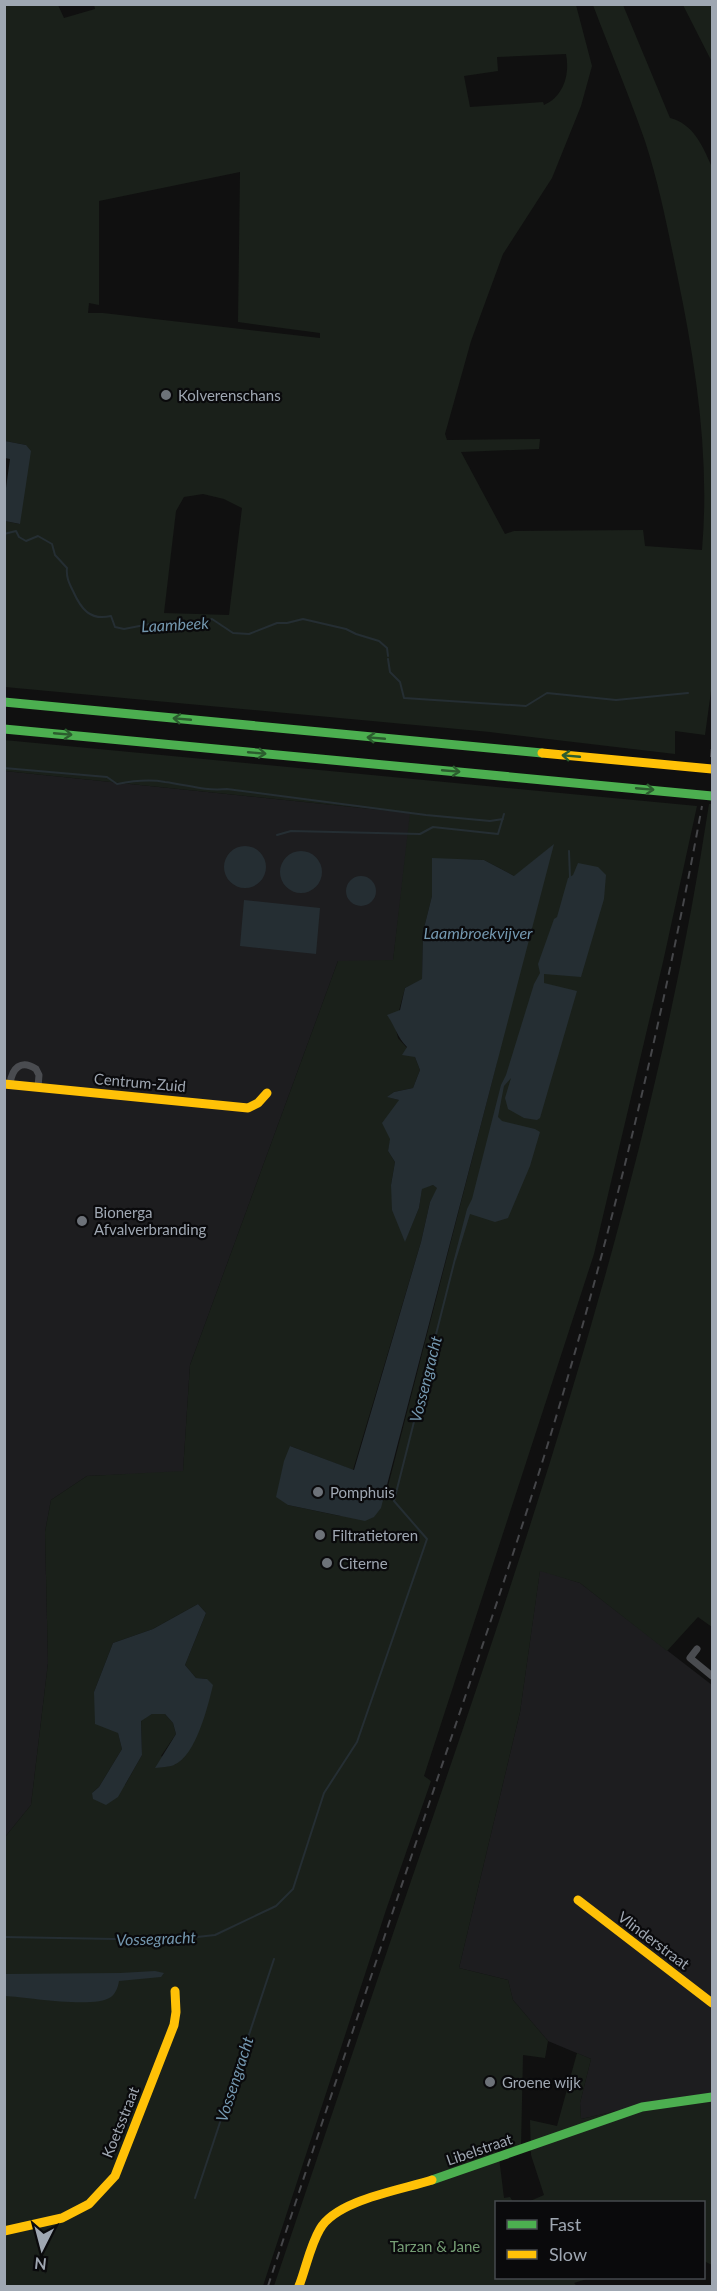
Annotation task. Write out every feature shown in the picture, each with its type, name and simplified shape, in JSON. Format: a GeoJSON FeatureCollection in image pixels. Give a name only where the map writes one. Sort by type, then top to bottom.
{"type":"FeatureCollection","features":[{"type":"Feature","properties":{"kind":"main road"},"geometry":{"type":"LineString","coordinates":[[4,702],[712,769]]}},
{"type":"Feature","properties":{"kind":"main road"},"geometry":{"type":"LineString","coordinates":[[4,729],[712,796]]}},
{"type":"Feature","properties":{"kind":"main road","name":"Centrum-Zuid"},"geometry":{"type":"LineString","coordinates":[[7,1084],[248,1108],[267,1093]]}},
{"type":"Feature","properties":{"kind":"main road","name":"Vlinderstraat"},"geometry":{"type":"LineString","coordinates":[[578,1900],[712,2003]]}},
{"type":"Feature","properties":{"kind":"main road","name":"Koetsstraat"},"geometry":{"type":"LineString","coordinates":[[4,2231],[62,2218],[89,2204],[115,2176],[174,2025],[175,1991]]}},
{"type":"Feature","properties":{"kind":"main road","name":"Libelstraat"},"geometry":{"type":"LineString","coordinates":[[299,2286],[320,2229],[333,2214],[357,2203],[437,2179],[642,2108],[712,2097]]}},
{"type":"Feature","properties":{"kind":"street"},"geometry":{"type":"LineString","coordinates":[[7,1084],[18,1065],[25,1064],[36,1069],[39,1075],[38,1087]]}},
{"type":"Feature","properties":{"kind":"street"},"geometry":{"type":"LineString","coordinates":[[698,1649],[690,1658],[712,1676]]}},
{"type":"Feature","properties":{"kind":"shaded area"},"geometry":{"type":"Polygon","coordinates":[[[5,771],[411,813],[393,961],[338,961],[190,1365],[183,1472],[87,1476],[51,1500],[45,1532],[48,1663],[31,1805],[5,1837],[5,771]]]}},
{"type":"Feature","properties":{"kind":"shaded area"},"geometry":{"type":"Polygon","coordinates":[[[540,1570],[580,1583],[712,1685],[712,2094],[675,2098],[581,2119],[580,2103],[591,2059],[548,2041],[513,2000],[508,1980],[459,1968],[520,1712],[540,1570]]]}},
{"type":"Feature","properties":{"kind":"green space"},"geometry":{"type":"Polygon","coordinates":[[[94,4],[576,5],[592,66],[581,106],[552,178],[503,254],[471,341],[445,434],[447,440],[540,439],[539,449],[461,452],[505,534],[514,531],[643,530],[645,546],[702,550],[703,446],[700,411],[684,308],[650,157],[593,5],[623,5],[670,118],[685,125],[697,137],[712,167],[712,684],[705,735],[675,731],[675,754],[490,732],[5,687],[5,521],[19,524],[26,445],[5,441],[5,5],[58,5],[64,18],[95,9],[94,4]],[[566,54],[497,57],[498,71],[464,76],[470,107],[543,102],[544,105],[556,96],[564,84],[567,69],[566,54]],[[240,172],[99,201],[99,305],[89,303],[88,313],[320,338],[320,333],[238,322],[240,172]],[[203,494],[184,497],[176,511],[164,613],[229,615],[242,508],[224,499],[203,494]]]}},
{"type":"Feature","properties":{"kind":"green space"},"geometry":{"type":"Polygon","coordinates":[[[683,5],[712,5],[712,62],[683,5]]]}},
{"type":"Feature","properties":{"kind":"green space"},"geometry":{"type":"Polygon","coordinates":[[[4,740],[697,806],[663,962],[594,1254],[424,1776],[431,1781],[386,1910],[263,2286],[5,2286],[5,1837],[31,1805],[48,1663],[45,1532],[51,1500],[87,1476],[183,1471],[190,1365],[338,961],[393,960],[410,813],[5,771],[4,740]],[[432,859],[432,896],[423,932],[422,980],[405,988],[395,1026],[398,1038],[415,1057],[420,1070],[413,1088],[394,1092],[388,1097],[399,1100],[388,1151],[395,1162],[391,1185],[405,1241],[419,1208],[422,1188],[433,1185],[438,1188],[430,1202],[421,1242],[353,1470],[290,1446],[288,1505],[340,1516],[387,1490],[497,1062],[514,876],[484,860],[432,859]],[[198,1604],[153,1629],[113,1643],[94,1692],[118,1733],[122,1749],[99,1787],[92,1793],[125,1785],[142,1755],[141,1720],[152,1714],[165,1714],[173,1723],[176,1734],[161,1756],[175,1765],[207,1679],[196,1678],[185,1665],[206,1613],[198,1604]]]}},
{"type":"Feature","properties":{"kind":"green space","name":"Tarzan & Jane"},"geometry":{"type":"Polygon","coordinates":[[[709,804],[712,804],[712,1627],[698,1617],[667,1651],[580,1583],[540,1571],[520,1712],[459,1968],[508,1980],[513,2000],[548,2041],[545,2058],[523,2055],[521,2147],[469,2146],[498,2149],[504,2198],[510,2197],[512,2201],[495,2201],[495,2279],[587,2279],[574,2283],[577,2286],[274,2286],[478,1685],[558,1437],[629,1186],[660,1059],[687,932],[709,804]]]}},
{"type":"Feature","properties":{"kind":"green space"},"geometry":{"type":"Polygon","coordinates":[[[577,2053],[591,2059],[580,2103],[581,2119],[675,2098],[712,2094],[712,2265],[705,2262],[705,2201],[530,2201],[544,2195],[531,2155],[530,2120],[557,2126],[577,2053]]]}},
{"type":"Feature","properties":{"kind":"water"},"geometry":{"type":"Polygon","coordinates":[[[5,441],[26,445],[31,451],[20,524],[5,521],[5,495],[10,459],[5,458],[5,441]]]}},
{"type":"Feature","properties":{"kind":"water","name":"Laambroekvijver"},"geometry":{"type":"Polygon","coordinates":[[[554,844],[381,1508],[374,1517],[365,1521],[288,1505],[276,1497],[284,1461],[290,1446],[354,1470],[421,1242],[430,1202],[437,1188],[433,1185],[422,1189],[419,1208],[405,1242],[392,1210],[391,1185],[395,1162],[388,1151],[390,1139],[382,1123],[399,1100],[387,1097],[394,1092],[413,1088],[420,1070],[415,1057],[402,1055],[407,1047],[387,1015],[400,1010],[405,988],[422,979],[423,932],[432,896],[432,858],[484,860],[514,876],[554,844]]]}},
{"type":"Feature","properties":{"kind":"water"},"geometry":{"type":"Polygon","coordinates":[[[245,846],[260,852],[266,867],[260,882],[245,888],[230,882],[224,867],[230,852],[245,846]]]}},
{"type":"Feature","properties":{"kind":"water"},"geometry":{"type":"Polygon","coordinates":[[[301,851],[316,857],[322,872],[316,887],[301,893],[286,887],[280,872],[286,857],[301,851]]]}},
{"type":"Feature","properties":{"kind":"water"},"geometry":{"type":"Polygon","coordinates":[[[578,863],[598,867],[606,875],[604,899],[581,977],[544,974],[544,983],[577,991],[540,1118],[537,1120],[524,1118],[508,1109],[505,1098],[511,1078],[504,1086],[498,1117],[502,1121],[540,1132],[530,1166],[508,1218],[495,1222],[470,1214],[456,1260],[454,1259],[501,1085],[534,984],[540,973],[538,964],[554,919],[557,917],[568,878],[573,875],[578,863]]]}},
{"type":"Feature","properties":{"kind":"water"},"geometry":{"type":"Polygon","coordinates":[[[361,876],[367,877],[375,885],[375,897],[367,905],[361,906],[355,905],[347,897],[346,891],[347,885],[355,877],[361,876]]]}},
{"type":"Feature","properties":{"kind":"water"},"geometry":{"type":"Polygon","coordinates":[[[244,900],[320,908],[316,954],[240,946],[244,900]]]}},
{"type":"Feature","properties":{"kind":"water"},"geometry":{"type":"Polygon","coordinates":[[[198,1604],[206,1613],[185,1665],[196,1678],[207,1679],[213,1685],[195,1741],[182,1760],[172,1766],[155,1768],[176,1734],[173,1723],[165,1714],[152,1714],[141,1721],[142,1755],[118,1797],[106,1805],[93,1799],[92,1793],[99,1787],[122,1749],[118,1733],[95,1724],[94,1692],[113,1643],[153,1629],[198,1604]]]}},
{"type":"Feature","properties":{"kind":"water"},"geometry":{"type":"Polygon","coordinates":[[[155,1971],[164,1973],[161,1977],[119,1981],[111,1997],[90,2002],[5,1996],[5,1974],[155,1971]]]}},
{"type":"Feature","properties":{"kind":"waterway","name":"Laambeek"},"geometry":{"type":"LineString","coordinates":[[4,534],[16,531],[19,537],[26,541],[38,536],[52,544],[55,555],[67,568],[69,583],[83,608],[97,617],[111,616],[115,627],[124,629],[155,623],[167,625],[181,622],[198,623],[212,619],[233,633],[249,634],[277,623],[303,619],[346,629],[379,641],[387,648],[388,656]]}},
{"type":"Feature","properties":{"kind":"waterway","name":"Laambeek"},"geometry":{"type":"LineString","coordinates":[[388,659],[390,672],[400,682],[404,698],[526,706],[547,693],[616,700],[688,693]]}},
{"type":"Feature","properties":{"kind":"waterway"},"geometry":{"type":"LineString","coordinates":[[4,768],[107,777],[117,784],[159,781],[426,815],[490,821],[503,819]]}},
{"type":"Feature","properties":{"kind":"waterway"},"geometry":{"type":"LineString","coordinates":[[277,835],[291,831],[420,834],[433,827],[498,834],[504,814]]}},
{"type":"Feature","properties":{"kind":"waterway","name":"Vossengracht"},"geometry":{"type":"LineString","coordinates":[[569,851],[570,878]]}},
{"type":"Feature","properties":{"kind":"waterway","name":"Vossengracht"},"geometry":{"type":"LineString","coordinates":[[4,1937],[170,1940],[215,1935],[276,1906],[293,1889],[324,1793],[357,1742],[427,1539],[394,1501],[455,1259]]}},
{"type":"Feature","properties":{"kind":"waterway","name":"Vossengracht"},"geometry":{"type":"LineString","coordinates":[[195,2198],[274,1959]]}},
{"type":"Feature","properties":{"kind":"railway"},"geometry":{"type":"LineString","coordinates":[[711,757],[712,746]]}},
{"type":"Feature","properties":{"kind":"railway"},"geometry":{"type":"LineString","coordinates":[[268,2286],[538,1477],[569,1373],[608,1232],[643,1091],[702,806]]}},
{"type":"Feature","properties":{"kind":"traffic: fast"},"geometry":{"type":"LineString","coordinates":[[4,702],[542,753]]}},
{"type":"Feature","properties":{"kind":"traffic: fast"},"geometry":{"type":"LineString","coordinates":[[4,729],[712,796]]}},
{"type":"Feature","properties":{"kind":"traffic: fast"},"geometry":{"type":"LineString","coordinates":[[432,2180],[642,2107],[712,2097]]}},
{"type":"Feature","properties":{"kind":"traffic: slow"},"geometry":{"type":"LineString","coordinates":[[542,753],[712,769]]}},
{"type":"Feature","properties":{"kind":"traffic: slow"},"geometry":{"type":"LineString","coordinates":[[4,1084],[248,1108],[258,1103],[267,1093]]}},
{"type":"Feature","properties":{"kind":"traffic: slow"},"geometry":{"type":"LineString","coordinates":[[578,1900],[712,2003]]}},
{"type":"Feature","properties":{"kind":"traffic: slow"},"geometry":{"type":"LineString","coordinates":[[4,2231],[62,2218],[89,2204],[115,2176],[174,2025],[175,1991]]}},
{"type":"Feature","properties":{"kind":"traffic: slow"},"geometry":{"type":"LineString","coordinates":[[299,2286],[313,2243],[328,2219],[354,2203],[432,2180]]}},
{"type":"Feature","properties":{"kind":"place","name":"Kolverenschans"},"geometry":{"type":"Point","coordinates":[166,395]}},
{"type":"Feature","properties":{"kind":"place","name":"Bionerga Afvalverbranding"},"geometry":{"type":"Point","coordinates":[82,1221]}},
{"type":"Feature","properties":{"kind":"place","name":"Pomphuis"},"geometry":{"type":"Point","coordinates":[318,1492]}},
{"type":"Feature","properties":{"kind":"place","name":"Filtratietoren"},"geometry":{"type":"Point","coordinates":[320,1535]}},
{"type":"Feature","properties":{"kind":"place","name":"Citerne"},"geometry":{"type":"Point","coordinates":[327,1563]}},
{"type":"Feature","properties":{"kind":"place","name":"Groene wijk"},"geometry":{"type":"Point","coordinates":[490,2082]}},
{"type":"Feature","properties":{"kind":"water label","name":"Vossegracht"},"geometry":{"type":"Point","coordinates":[156,1938]}}]}
